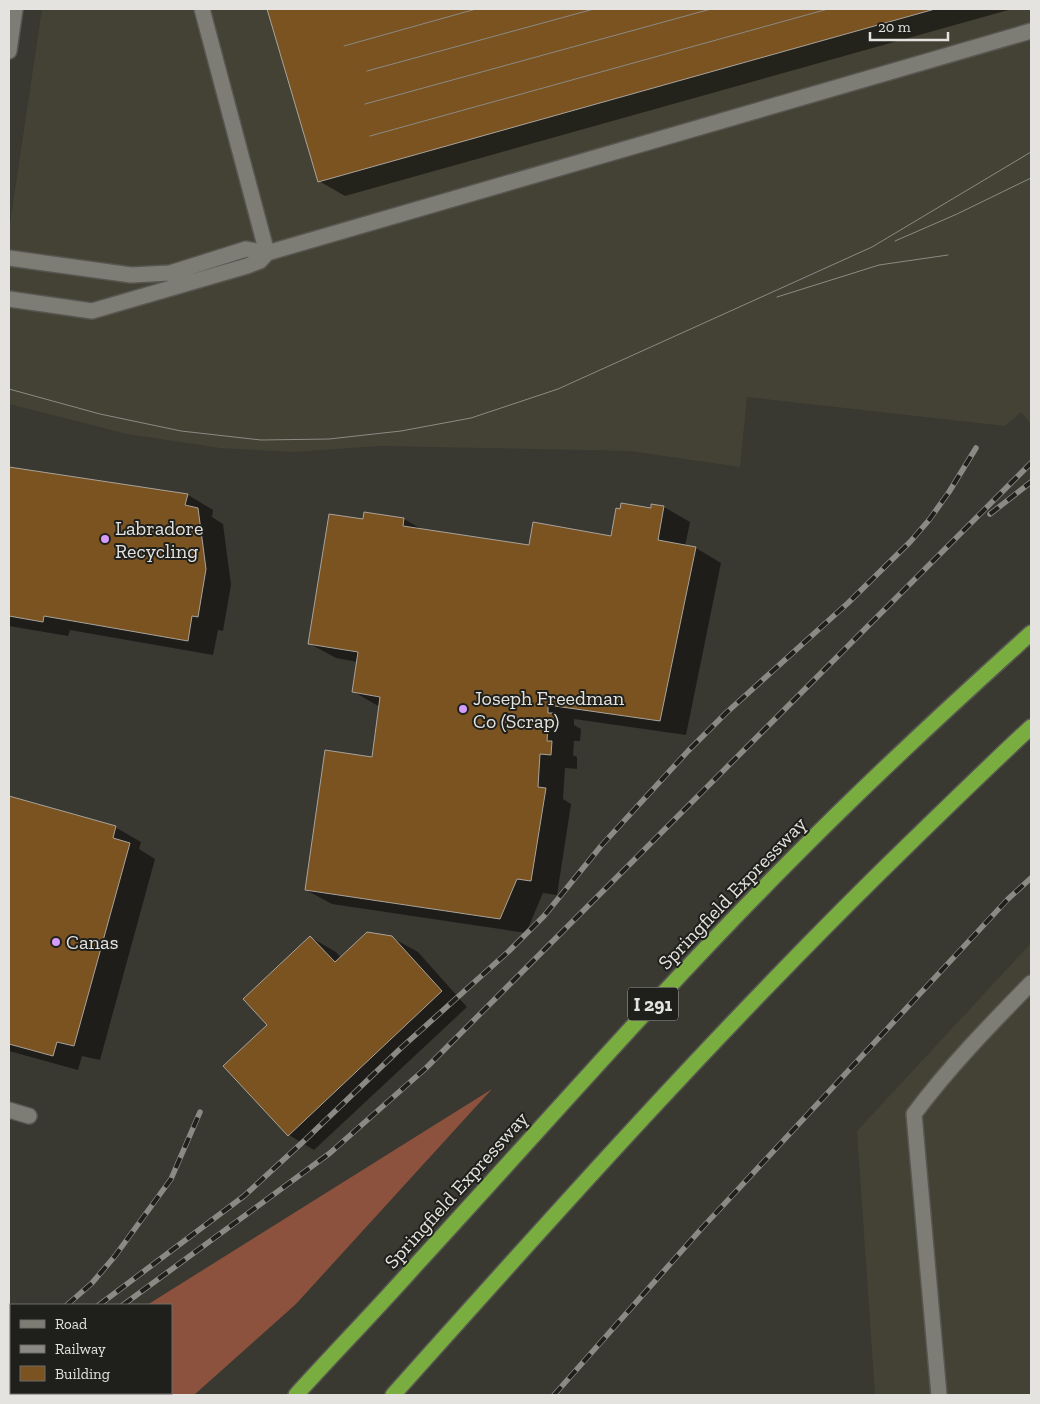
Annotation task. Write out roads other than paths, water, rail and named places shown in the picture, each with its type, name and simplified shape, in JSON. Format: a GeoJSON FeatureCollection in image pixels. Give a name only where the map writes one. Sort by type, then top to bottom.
{"type":"FeatureCollection","features":[{"type":"Feature","properties":{"kind":"highway","name":"Springfield Expressway"},"geometry":{"type":"LineString","coordinates":[[296,1395],[624,1035],[793,857],[882,770],[1031,633]]}},
{"type":"Feature","properties":{"kind":"highway"},"geometry":{"type":"LineString","coordinates":[[393,1395],[551,1218],[731,1023],[850,900],[1031,727]]}},
{"type":"Feature","properties":{"kind":"street"},"geometry":{"type":"LineString","coordinates":[[9,51],[15,9]]}},
{"type":"Feature","properties":{"kind":"street"},"geometry":{"type":"LineString","coordinates":[[202,9],[266,253]]}},
{"type":"Feature","properties":{"kind":"street"},"geometry":{"type":"LineString","coordinates":[[9,258],[131,275],[170,273],[246,249],[266,253],[1031,31]]}},
{"type":"Feature","properties":{"kind":"street"},"geometry":{"type":"LineString","coordinates":[[9,299],[92,310],[248,266],[260,261],[266,253]]}},
{"type":"Feature","properties":{"kind":"street"},"geometry":{"type":"LineString","coordinates":[[939,1395],[914,1114],[973,1043],[1031,983]]}},
{"type":"Feature","properties":{"kind":"street"},"geometry":{"type":"LineString","coordinates":[[9,1110],[30,1116]]}},
{"type":"Feature","properties":{"kind":"tram line"},"geometry":{"type":"LineString","coordinates":[[344,46],[476,9]]}},
{"type":"Feature","properties":{"kind":"tram line"},"geometry":{"type":"LineString","coordinates":[[367,71],[594,9]]}},
{"type":"Feature","properties":{"kind":"tram line"},"geometry":{"type":"LineString","coordinates":[[365,104],[711,9]]}},
{"type":"Feature","properties":{"kind":"tram line"},"geometry":{"type":"LineString","coordinates":[[370,136],[828,9]]}},
{"type":"Feature","properties":{"kind":"tram line"},"geometry":{"type":"LineString","coordinates":[[9,389],[100,414],[181,431],[261,440],[329,439],[401,431],[471,418],[558,389],[872,247],[1031,152]]}},
{"type":"Feature","properties":{"kind":"tram line"},"geometry":{"type":"LineString","coordinates":[[895,241],[957,214],[1031,178]]}},
{"type":"Feature","properties":{"kind":"tram line"},"geometry":{"type":"LineString","coordinates":[[777,297],[879,265],[948,255]]}},
{"type":"Feature","properties":{"kind":"railway"},"geometry":{"type":"LineString","coordinates":[[100,1304],[244,1196],[401,1048],[509,951],[544,916],[601,846],[688,751],[726,713],[848,603],[910,542],[949,492],[976,448]]}},
{"type":"Feature","properties":{"kind":"railway"},"geometry":{"type":"LineString","coordinates":[[124,1304],[330,1153],[426,1068],[1031,463]]}},
{"type":"Feature","properties":{"kind":"railway"},"geometry":{"type":"LineString","coordinates":[[990,514],[1031,482]]}},
{"type":"Feature","properties":{"kind":"railway"},"geometry":{"type":"LineString","coordinates":[[554,1395],[702,1228],[1008,899],[1031,878]]}},
{"type":"Feature","properties":{"kind":"railway"},"geometry":{"type":"LineString","coordinates":[[68,1304],[92,1283],[115,1256],[171,1179],[200,1112]]}},
{"type":"Feature","properties":{"kind":"place","name":"Labradore Recycling"},"geometry":{"type":"Point","coordinates":[105,539]}},
{"type":"Feature","properties":{"kind":"place","name":"Joseph Freedman Co (Scrap)"},"geometry":{"type":"Point","coordinates":[463,709]}},
{"type":"Feature","properties":{"kind":"place","name":"Canas"},"geometry":{"type":"Point","coordinates":[56,942]}}]}
